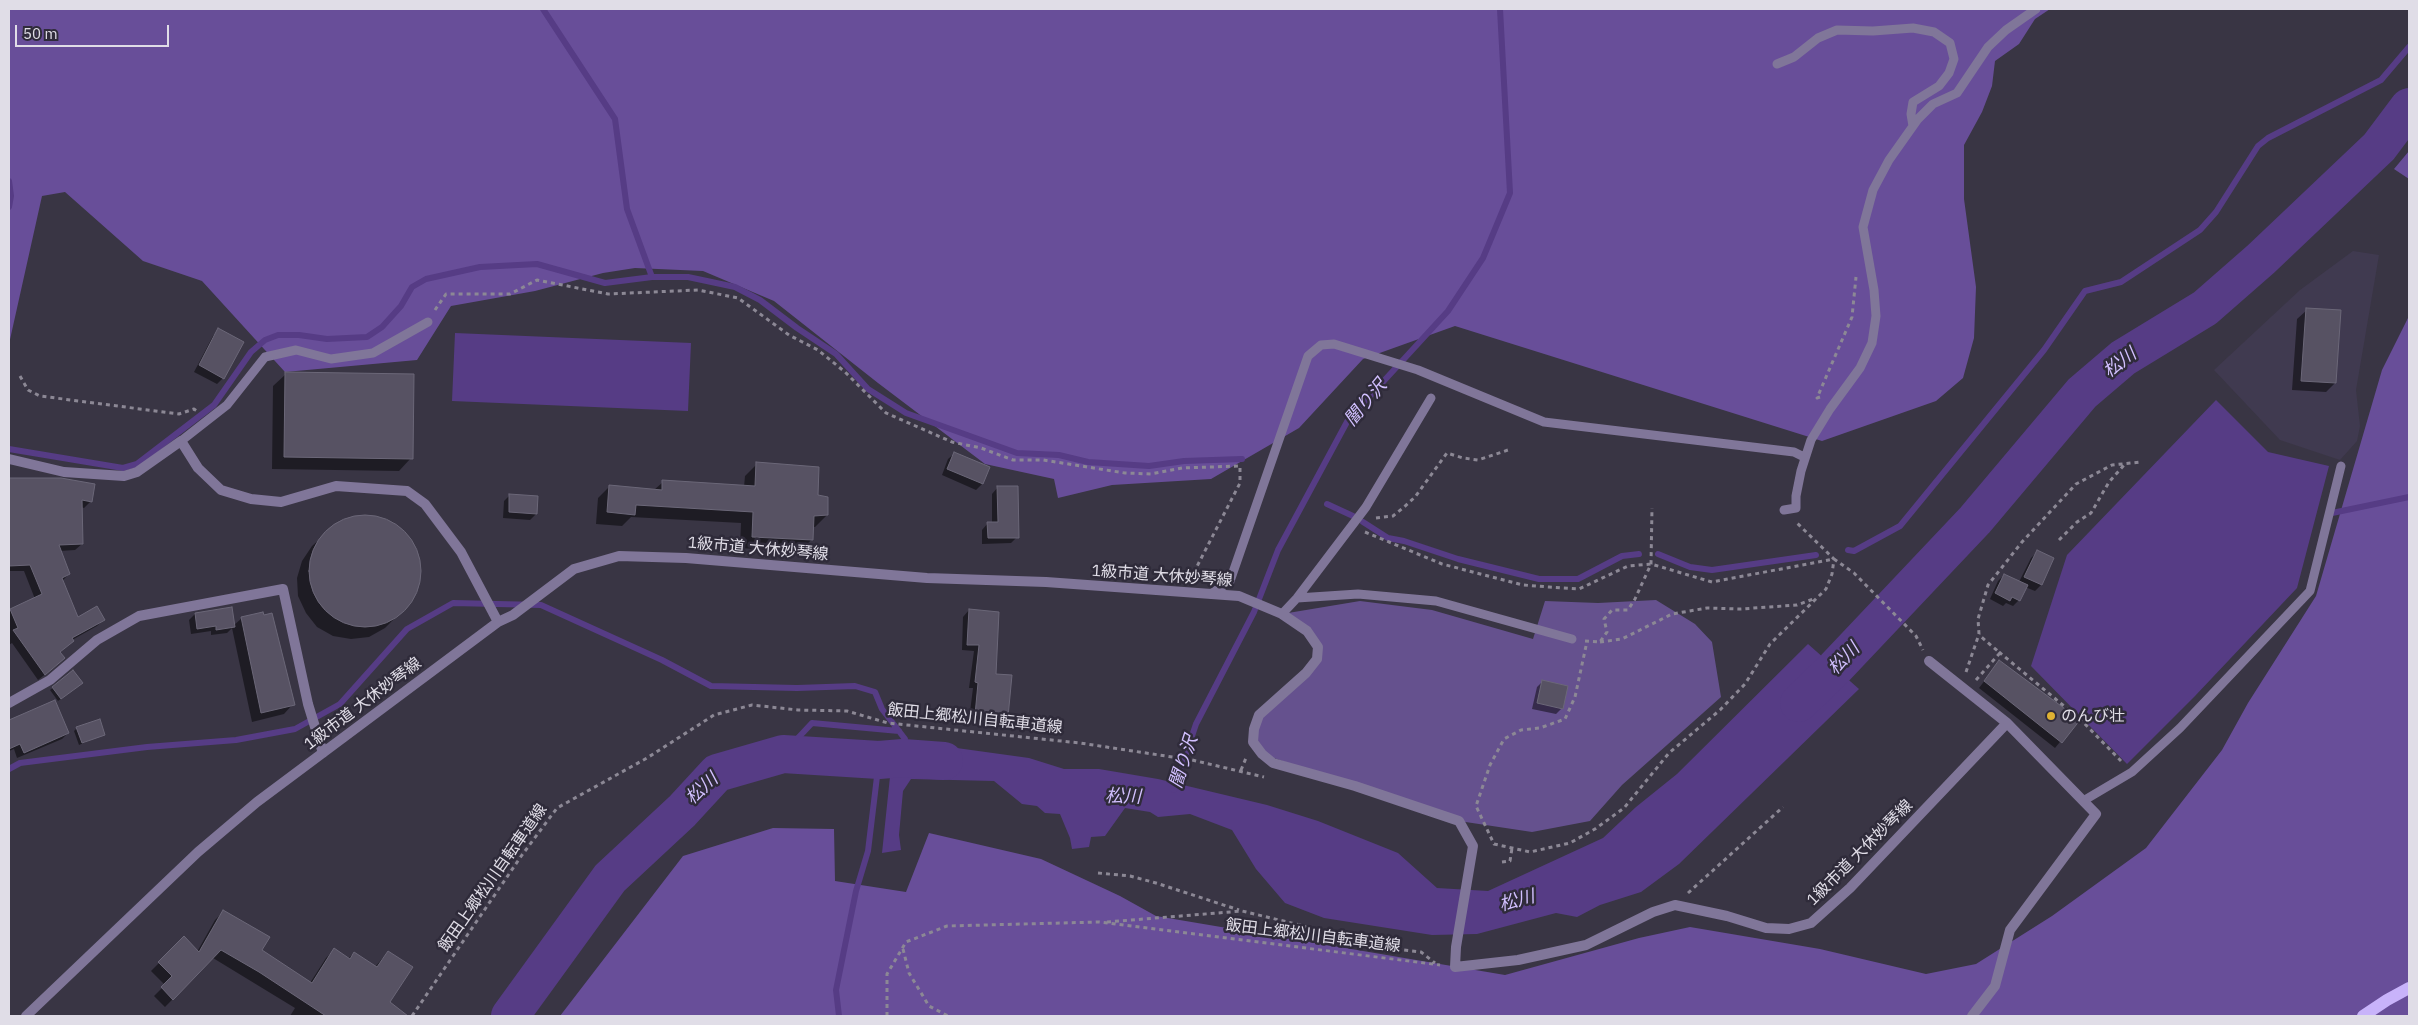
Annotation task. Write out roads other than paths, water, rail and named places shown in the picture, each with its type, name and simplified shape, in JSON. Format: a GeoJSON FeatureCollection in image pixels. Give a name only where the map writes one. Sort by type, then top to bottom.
{"type":"FeatureCollection","features":[{"type":"Feature","properties":{"kind":"main road"},"geometry":{"type":"LineString","coordinates":[[2363,1016],[2409,988]]}},
{"type":"Feature","properties":{"kind":"street"},"geometry":{"type":"LineString","coordinates":[[9,459],[64,472],[124,476],[137,472],[181,441],[198,468],[221,490],[251,499],[281,502],[336,486],[406,491],[425,504],[461,552],[498,622]]}},
{"type":"Feature","properties":{"kind":"street","name":"1級市道 大休妙琴線"},"geometry":{"type":"LineString","coordinates":[[26,1016],[198,852],[257,802],[498,622],[513,615],[574,569],[618,556],[686,558],[927,578],[1046,582],[1239,596],[1266,606],[1307,631],[1318,647],[1317,659],[1306,673],[1259,715],[1254,729],[1254,742],[1262,754],[1273,763],[1355,786],[1459,821],[1473,846],[1456,948],[1455,967],[1552,954],[1586,945],[1653,912],[1675,905],[1727,916],[1766,928],[1789,928],[1811,923],[1850,888],[2007,723]]}},
{"type":"Feature","properties":{"kind":"street"},"geometry":{"type":"LineString","coordinates":[[9,702],[50,680],[97,640],[139,616],[283,589],[308,704],[323,752]]}},
{"type":"Feature","properties":{"kind":"street"},"geometry":{"type":"LineString","coordinates":[[1929,661],[1965,692],[2007,723],[2096,814],[2010,930],[1995,986],[1972,1016]]}},
{"type":"Feature","properties":{"kind":"lane"},"geometry":{"type":"LineString","coordinates":[[1784,510],[1796,508],[1796,496],[1804,457],[1815,431],[1860,368],[1872,343],[1876,316],[1874,290],[1863,227],[1873,190],[1889,160],[1913,126],[1933,104],[1957,93],[1988,47],[2006,30],[2036,9]]}},
{"type":"Feature","properties":{"kind":"lane"},"geometry":{"type":"LineString","coordinates":[[1777,64],[1794,56],[1818,38],[1837,30],[1872,31],[1913,28],[1934,32],[1950,43],[1954,58],[1949,73],[1939,86],[1913,102],[1911,114],[1913,126]]}},
{"type":"Feature","properties":{"kind":"lane"},"geometry":{"type":"LineString","coordinates":[[181,441],[227,405],[265,357],[296,350],[331,359],[373,352],[428,322]]}},
{"type":"Feature","properties":{"kind":"lane"},"geometry":{"type":"LineString","coordinates":[[1211,594],[1230,581],[1308,356],[1321,345],[1334,344],[1418,370],[1544,422],[1794,452],[1804,457]]}},
{"type":"Feature","properties":{"kind":"lane"},"geometry":{"type":"LineString","coordinates":[[1282,614],[1297,598],[1366,507],[1431,398]]}},
{"type":"Feature","properties":{"kind":"lane"},"geometry":{"type":"LineString","coordinates":[[2083,801],[2132,772],[2180,728],[2310,591],[2341,466]]}},
{"type":"Feature","properties":{"kind":"lane"},"geometry":{"type":"LineString","coordinates":[[1297,598],[1358,594],[1436,601],[1572,639]]}},
{"type":"Feature","properties":{"kind":"water"},"geometry":{"type":"Polygon","coordinates":[[[455,333],[691,343],[688,411],[452,401],[455,333]]]}},
{"type":"Feature","properties":{"kind":"water"},"geometry":{"type":"Polygon","coordinates":[[[2216,400],[2268,452],[2329,466],[2297,588],[2195,696],[2127,764],[2031,666],[2067,555],[2216,400]]]}},
{"type":"Feature","properties":{"kind":"water"},"geometry":{"type":"Polygon","coordinates":[[[1808,644],[1859,689],[1679,864],[1641,892],[1600,905],[1577,917],[1556,913],[1477,934],[1432,935],[1324,918],[1285,903],[1256,869],[1232,830],[1190,814],[1158,817],[1150,812],[1125,808],[1105,836],[1091,837],[1089,847],[1072,849],[1070,838],[1060,814],[1045,813],[1037,806],[1022,804],[994,781],[911,779],[903,791],[899,835],[901,850],[882,853],[893,748],[935,745],[1029,758],[1064,769],[1099,769],[1158,779],[1267,805],[1318,821],[1398,853],[1437,888],[1488,891],[1603,838],[1636,807],[1677,774],[1808,644]]]}},
{"type":"Feature","properties":{"kind":"waterway"},"geometry":{"type":"LineString","coordinates":[[543,9],[615,119],[627,209],[652,277]]}},
{"type":"Feature","properties":{"kind":"waterway","name":"闇り沢"},"geometry":{"type":"LineString","coordinates":[[1174,790],[1196,724],[1254,612],[1278,550],[1348,420],[1448,311],[1483,258],[1510,193],[1500,9]]}},
{"type":"Feature","properties":{"kind":"waterway"},"geometry":{"type":"LineString","coordinates":[[1848,550],[1854,551],[1900,526],[2044,350],[2085,291],[2121,282],[2200,230],[2216,212],[2258,146],[2268,138],[2381,80],[2409,47]]}},
{"type":"Feature","properties":{"kind":"waterway","name":"松川"},"geometry":{"type":"LineString","coordinates":[[1799,703],[1835,668],[1975,520],[2082,393],[2123,358],[2205,308],[2261,259],[2379,147],[2409,107]]}},
{"type":"Feature","properties":{"kind":"waterway"},"geometry":{"type":"LineString","coordinates":[[9,181],[11,196],[9,207]]}},
{"type":"Feature","properties":{"kind":"waterway"},"geometry":{"type":"LineString","coordinates":[[9,449],[123,468],[137,464],[214,405],[251,352],[265,340],[278,335],[299,335],[327,339],[367,337],[382,327],[401,306],[412,287],[426,279],[480,267],[537,264],[605,283],[652,277],[688,277],[735,287],[760,300],[836,354],[868,389],[906,413],[1017,453],[1059,455],[1088,462],[1149,466],[1184,461],[1242,459]]}},
{"type":"Feature","properties":{"kind":"waterway"},"geometry":{"type":"LineString","coordinates":[[2332,513],[2409,497]]}},
{"type":"Feature","properties":{"kind":"waterway"},"geometry":{"type":"LineString","coordinates":[[1327,504],[1353,516]]}},
{"type":"Feature","properties":{"kind":"waterway"},"geometry":{"type":"LineString","coordinates":[[1363,522],[1388,538],[1404,541],[1458,559],[1539,579],[1578,579],[1622,556],[1639,554]]}},
{"type":"Feature","properties":{"kind":"waterway"},"geometry":{"type":"LineString","coordinates":[[1658,554],[1690,567],[1712,570],[1816,555]]}},
{"type":"Feature","properties":{"kind":"waterway"},"geometry":{"type":"LineString","coordinates":[[9,769],[20,763],[147,747],[236,740],[295,729],[340,704],[407,629],[453,603],[541,605],[662,660],[711,686],[797,688],[855,686],[875,692],[882,709],[905,739],[903,754]]}},
{"type":"Feature","properties":{"kind":"waterway"},"geometry":{"type":"LineString","coordinates":[[783,754],[812,723],[899,731]]}},
{"type":"Feature","properties":{"kind":"waterway","name":"松川"},"geometry":{"type":"LineString","coordinates":[[510,1016],[610,878],[682,811],[717,773],[783,754],[879,760],[903,758],[944,761]]}},
{"type":"Feature","properties":{"kind":"waterway"},"geometry":{"type":"LineString","coordinates":[[839,1016],[836,990],[856,891],[868,851],[879,760]]}},
{"type":"Feature","properties":{"kind":"place","name":"のんび壮"},"geometry":{"type":"Point","coordinates":[2051,716]}}]}
